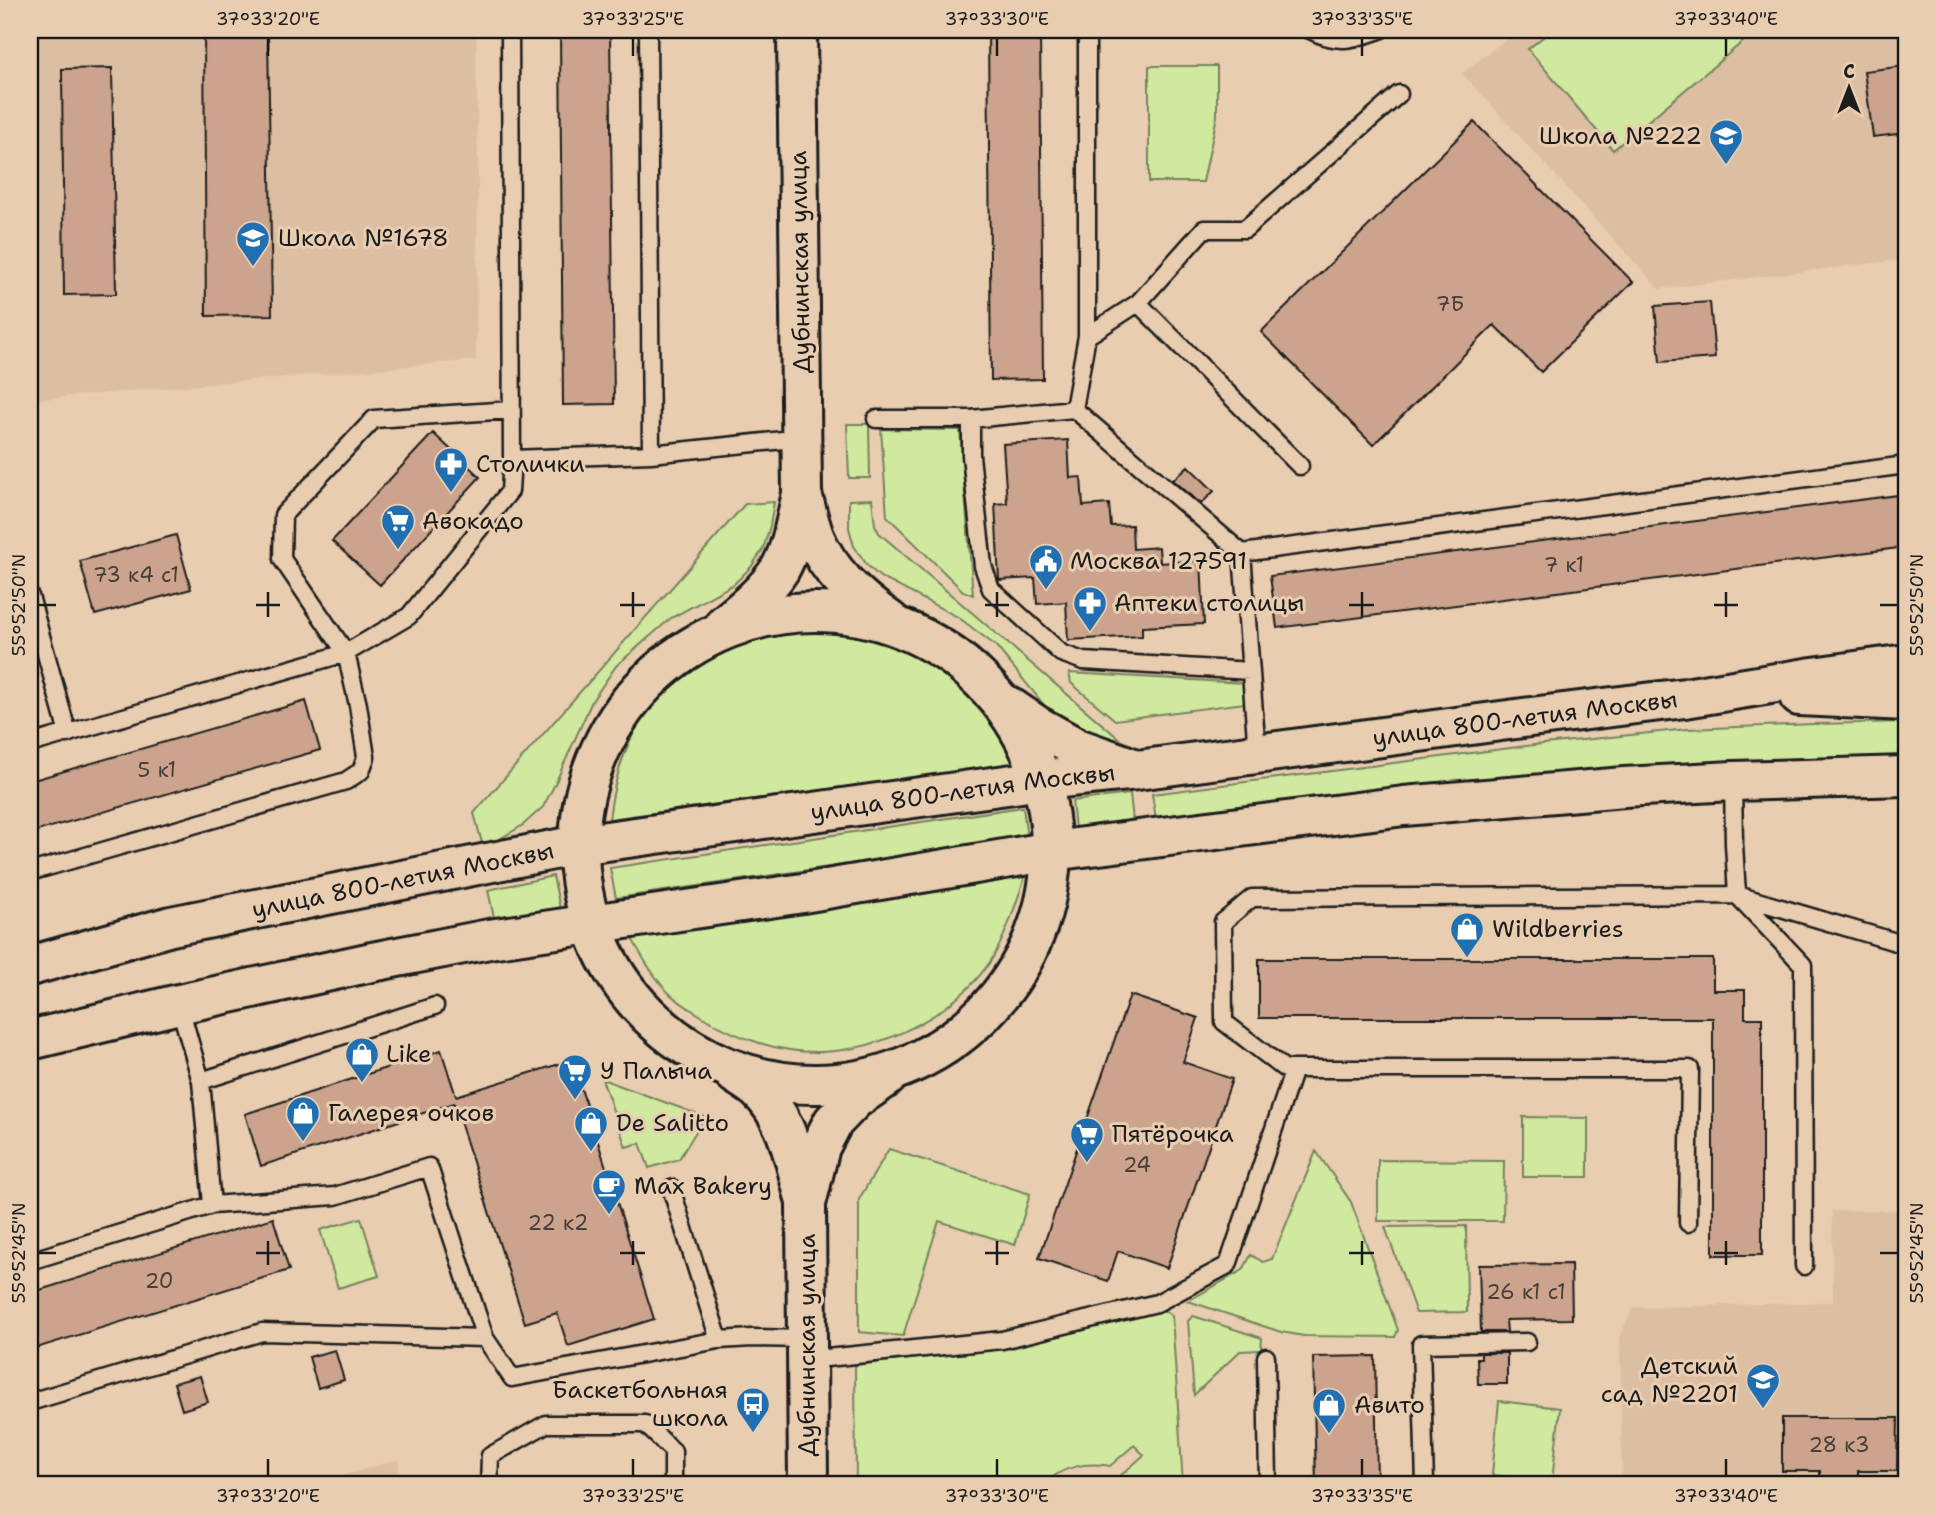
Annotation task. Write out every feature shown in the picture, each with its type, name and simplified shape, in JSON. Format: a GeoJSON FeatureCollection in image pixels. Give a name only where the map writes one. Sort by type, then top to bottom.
{"type":"FeatureCollection","features":[{"type":"Feature","properties":{"kind":"main road","name":"Дубнинская улица"},"geometry":{"type":"LineString","coordinates":[[710,636],[766,587],[780,568],[789,547],[802,494],[797,30]]}},
{"type":"Feature","properties":{"kind":"main road","name":"Дубнинская улица"},"geometry":{"type":"LineString","coordinates":[[802,494],[814,537],[829,562],[868,605],[898,627]]}},
{"type":"Feature","properties":{"kind":"main road"},"geometry":{"type":"LineString","coordinates":[[803,612],[867,617],[898,627],[928,640],[955,657],[979,678],[1001,701],[1034,757],[1050,819],[1052,851],[1049,884],[1031,945],[1016,974],[974,1023],[949,1043],[903,1066],[863,1079],[796,1083],[764,1078],[719,1064],[676,1039],[644,1010],[612,967],[597,939],[581,876],[579,845],[582,812],[600,750],[615,722],[634,696],[682,653],[710,636],[771,616],[803,612]]}},
{"type":"Feature","properties":{"kind":"main road","name":"улица 800-летия Москвы"},"geometry":{"type":"LineString","coordinates":[[30,966],[172,926],[579,845],[1042,780],[1685,698],[1906,664]]}},
{"type":"Feature","properties":{"kind":"main road"},"geometry":{"type":"LineString","coordinates":[[1685,698],[1760,695],[1906,701]]}},
{"type":"Feature","properties":{"kind":"main road"},"geometry":{"type":"LineString","coordinates":[[1001,701],[1068,743],[1137,770]]}},
{"type":"Feature","properties":{"kind":"main road"},"geometry":{"type":"LineString","coordinates":[[30,1040],[372,961],[489,939],[803,893],[1052,851],[1404,806],[1624,787],[1906,776]]}},
{"type":"Feature","properties":{"kind":"main road","name":"Дубнинская улица"},"geometry":{"type":"LineString","coordinates":[[719,1064],[755,1087],[774,1107],[788,1138],[806,1204]]}},
{"type":"Feature","properties":{"kind":"main road","name":"Дубнинская улица"},"geometry":{"type":"LineString","coordinates":[[808,1485],[806,1204],[814,1168],[820,1147],[833,1122],[855,1099],[903,1066]]}},
{"type":"Feature","properties":{"kind":"lane"},"geometry":{"type":"LineString","coordinates":[[30,744],[346,653],[410,615],[510,491],[510,30]]}},
{"type":"Feature","properties":{"kind":"lane"},"geometry":{"type":"LineString","coordinates":[[648,30],[651,454]]}},
{"type":"Feature","properties":{"kind":"lane"},"geometry":{"type":"LineString","coordinates":[[1074,409],[1087,336],[1087,30]]}},
{"type":"Feature","properties":{"kind":"lane"},"geometry":{"type":"LineString","coordinates":[[1310,30],[1328,39],[1357,37],[1380,30]]}},
{"type":"Feature","properties":{"kind":"lane"},"geometry":{"type":"LineString","coordinates":[[1087,336],[1138,303],[1204,229],[1245,229],[1399,94]]}},
{"type":"Feature","properties":{"kind":"lane"},"geometry":{"type":"LineString","coordinates":[[1138,303],[1300,466]]}},
{"type":"Feature","properties":{"kind":"lane"},"geometry":{"type":"LineString","coordinates":[[876,419],[971,419],[1074,409],[1242,553],[1257,754]]}},
{"type":"Feature","properties":{"kind":"lane"},"geometry":{"type":"LineString","coordinates":[[30,872],[346,781],[361,771],[366,757],[346,653],[282,559],[283,515],[373,419],[510,410]]}},
{"type":"Feature","properties":{"kind":"lane"},"geometry":{"type":"LineString","coordinates":[[971,419],[971,456],[984,566],[991,589],[1061,653],[1083,661],[1251,671]]}},
{"type":"Feature","properties":{"kind":"lane"},"geometry":{"type":"LineString","coordinates":[[512,459],[651,454],[802,438]]}},
{"type":"Feature","properties":{"kind":"lane"},"geometry":{"type":"LineString","coordinates":[[1242,553],[1906,465]]}},
{"type":"Feature","properties":{"kind":"lane"},"geometry":{"type":"LineString","coordinates":[[30,596],[68,734]]}},
{"type":"Feature","properties":{"kind":"lane"},"geometry":{"type":"LineString","coordinates":[[1733,781],[1737,895],[1802,965],[1804,1266]]}},
{"type":"Feature","properties":{"kind":"lane"},"geometry":{"type":"LineString","coordinates":[[1688,1223],[1690,1069],[1285,1069],[1224,1022],[1223,922],[1252,898],[1737,895],[1906,944]]}},
{"type":"Feature","properties":{"kind":"lane"},"geometry":{"type":"LineString","coordinates":[[179,1004],[201,1081],[212,1205]]}},
{"type":"Feature","properties":{"kind":"lane"},"geometry":{"type":"LineString","coordinates":[[201,1081],[435,1006]]}},
{"type":"Feature","properties":{"kind":"lane"},"geometry":{"type":"LineString","coordinates":[[30,1261],[212,1205],[335,1196],[429,1167],[485,1338],[512,1378],[719,1340],[752,1338],[807,1350],[1002,1340],[1157,1303],[1228,1265],[1294,1069]]}},
{"type":"Feature","properties":{"kind":"lane"},"geometry":{"type":"LineString","coordinates":[[671,1188],[719,1340]]}},
{"type":"Feature","properties":{"kind":"lane"},"geometry":{"type":"LineString","coordinates":[[30,1402],[262,1332],[485,1338]]}},
{"type":"Feature","properties":{"kind":"lane"},"geometry":{"type":"LineString","coordinates":[[1425,1485],[1422,1344],[1527,1342]]}},
{"type":"Feature","properties":{"kind":"lane"},"geometry":{"type":"LineString","coordinates":[[1266,1357],[1268,1485]]}},
{"type":"Feature","properties":{"kind":"lane"},"geometry":{"type":"LineString","coordinates":[[489,1485],[489,1456],[546,1424],[645,1424],[673,1451],[673,1485]]}},
{"type":"Feature","properties":{"kind":"shaded area","name":"Школа №1678"},"geometry":{"type":"Polygon","coordinates":[[[30,30],[476,30],[476,360],[30,400],[30,30]]]}},
{"type":"Feature","properties":{"kind":"shaded area","name":"Школа №222"},"geometry":{"type":"Polygon","coordinates":[[[1518,30],[1906,30],[1906,259],[1659,289],[1462,73],[1518,30]]]}},
{"type":"Feature","properties":{"kind":"shaded area","name":"Детский сад №2201"},"geometry":{"type":"Polygon","coordinates":[[[1906,1210],[1906,1485],[1622,1485],[1620,1335],[1633,1308],[1833,1302],[1832,1211],[1906,1210]]]}},
{"type":"Feature","properties":{"kind":"shaded area"},"geometry":{"type":"Polygon","coordinates":[[[399,1459],[398,1485],[312,1485],[399,1459]]]}},
{"type":"Feature","properties":{"kind":"green space"},"geometry":{"type":"Polygon","coordinates":[[[1552,30],[1757,30],[1613,150],[1528,49],[1552,30]]]}},
{"type":"Feature","properties":{"kind":"green space"},"geometry":{"type":"Polygon","coordinates":[[[1149,66],[1217,66],[1217,116],[1203,182],[1149,182],[1149,66]]]}},
{"type":"Feature","properties":{"kind":"green space"},"geometry":{"type":"Polygon","coordinates":[[[847,424],[869,424],[870,478],[849,478],[847,424]]]}},
{"type":"Feature","properties":{"kind":"green space"},"geometry":{"type":"Polygon","coordinates":[[[881,429],[960,430],[973,595],[963,591],[887,516],[881,429]]]}},
{"type":"Feature","properties":{"kind":"green space"},"geometry":{"type":"Polygon","coordinates":[[[872,499],[875,525],[879,533],[1124,743],[1098,742],[1053,716],[996,646],[958,617],[880,577],[867,565],[854,546],[849,528],[849,500],[872,499]]]}},
{"type":"Feature","properties":{"kind":"green space"},"geometry":{"type":"Polygon","coordinates":[[[774,502],[763,549],[751,567],[734,584],[671,618],[616,666],[592,701],[543,807],[523,825],[498,840],[482,843],[474,813],[745,504],[774,502]]]}},
{"type":"Feature","properties":{"kind":"green space"},"geometry":{"type":"Polygon","coordinates":[[[849,628],[872,633],[916,652],[936,665],[956,680],[988,715],[1014,764],[609,819],[614,789],[628,745],[643,717],[670,686],[705,660],[747,637],[778,630],[849,628]]]}},
{"type":"Feature","properties":{"kind":"green space"},"geometry":{"type":"Polygon","coordinates":[[[1069,673],[1244,683],[1245,703],[1115,720],[1071,683],[1069,673]]]}},
{"type":"Feature","properties":{"kind":"green space"},"geometry":{"type":"Polygon","coordinates":[[[1906,722],[1906,757],[1156,819],[1152,794],[1534,745],[1688,729],[1906,722]]]}},
{"type":"Feature","properties":{"kind":"green space"},"geometry":{"type":"Polygon","coordinates":[[[1130,794],[1133,821],[1075,828],[1072,801],[1130,794]]]}},
{"type":"Feature","properties":{"kind":"green space"},"geometry":{"type":"Polygon","coordinates":[[[1023,807],[1027,838],[616,898],[610,868],[1023,807]]]}},
{"type":"Feature","properties":{"kind":"green space"},"geometry":{"type":"Polygon","coordinates":[[[1026,873],[1001,942],[975,981],[937,1013],[915,1026],[892,1037],[844,1050],[789,1050],[744,1038],[716,1025],[669,993],[652,972],[630,935],[1026,873]]]}},
{"type":"Feature","properties":{"kind":"green space"},"geometry":{"type":"Polygon","coordinates":[[[553,876],[560,908],[495,922],[488,890],[553,876]]]}},
{"type":"Feature","properties":{"kind":"green space"},"geometry":{"type":"Polygon","coordinates":[[[602,1079],[705,1117],[679,1159],[649,1168],[640,1143],[626,1147],[602,1079]]]}},
{"type":"Feature","properties":{"kind":"green space"},"geometry":{"type":"Polygon","coordinates":[[[1523,1117],[1588,1118],[1588,1177],[1523,1177],[1523,1117]]]}},
{"type":"Feature","properties":{"kind":"green space"},"geometry":{"type":"Polygon","coordinates":[[[889,1149],[1030,1194],[1015,1245],[939,1221],[903,1336],[859,1332],[859,1199],[889,1149]]]}},
{"type":"Feature","properties":{"kind":"green space"},"geometry":{"type":"Polygon","coordinates":[[[1316,1151],[1351,1202],[1398,1330],[1395,1337],[1304,1336],[1281,1332],[1188,1301],[1243,1270],[1251,1255],[1263,1262],[1272,1259],[1316,1151]]]}},
{"type":"Feature","properties":{"kind":"green space"},"geometry":{"type":"Polygon","coordinates":[[[1378,1160],[1504,1161],[1503,1221],[1378,1221],[1378,1160]]]}},
{"type":"Feature","properties":{"kind":"green space"},"geometry":{"type":"Polygon","coordinates":[[[361,1218],[379,1276],[338,1288],[320,1230],[361,1218]]]}},
{"type":"Feature","properties":{"kind":"green space"},"geometry":{"type":"Polygon","coordinates":[[[1466,1226],[1467,1312],[1416,1313],[1385,1227],[1466,1226]]]}},
{"type":"Feature","properties":{"kind":"green space"},"geometry":{"type":"Polygon","coordinates":[[[1163,1310],[1172,1316],[1183,1485],[1110,1485],[1144,1455],[1134,1445],[1110,1466],[1074,1467],[1058,1473],[1044,1485],[856,1485],[855,1365],[1012,1348],[1163,1310]]]}},
{"type":"Feature","properties":{"kind":"green space"},"geometry":{"type":"Polygon","coordinates":[[[1193,1316],[1262,1338],[1261,1350],[1240,1351],[1194,1395],[1188,1321],[1193,1316]]]}},
{"type":"Feature","properties":{"kind":"green space"},"geometry":{"type":"Polygon","coordinates":[[[1499,1401],[1560,1408],[1552,1481],[1492,1475],[1499,1401]]]}},
{"type":"Feature","properties":{"kind":"building"},"geometry":{"type":"Polygon","coordinates":[[[268,30],[272,315],[206,316],[204,32],[268,30]]]}},
{"type":"Feature","properties":{"kind":"building"},"geometry":{"type":"Polygon","coordinates":[[[560,30],[610,30],[614,404],[563,405],[560,30]]]}},
{"type":"Feature","properties":{"kind":"building"},"geometry":{"type":"Polygon","coordinates":[[[988,30],[1040,30],[1043,379],[991,380],[988,30]]]}},
{"type":"Feature","properties":{"kind":"building"},"geometry":{"type":"Polygon","coordinates":[[[1906,66],[1906,133],[1873,137],[1864,71],[1906,66]]]}},
{"type":"Feature","properties":{"kind":"building"},"geometry":{"type":"Polygon","coordinates":[[[112,68],[116,294],[64,295],[62,69],[112,68]]]}},
{"type":"Feature","properties":{"kind":"building"},"geometry":{"type":"Polygon","coordinates":[[[1474,122],[1633,282],[1541,372],[1494,325],[1373,445],[1261,332],[1474,122]]]}},
{"type":"Feature","properties":{"kind":"building"},"geometry":{"type":"Polygon","coordinates":[[[1710,302],[1715,358],[1660,362],[1655,306],[1710,302]]]}},
{"type":"Feature","properties":{"kind":"building"},"geometry":{"type":"Polygon","coordinates":[[[433,433],[480,477],[380,585],[332,541],[433,433]]]}},
{"type":"Feature","properties":{"kind":"building"},"geometry":{"type":"Polygon","coordinates":[[[1068,440],[1070,478],[1081,477],[1083,506],[1109,504],[1111,526],[1132,525],[1133,549],[1159,547],[1160,563],[1201,560],[1204,624],[1142,627],[1142,636],[1068,640],[1066,602],[1037,604],[1035,578],[999,580],[995,504],[1007,503],[1003,444],[1068,440]]]}},
{"type":"Feature","properties":{"kind":"building"},"geometry":{"type":"Polygon","coordinates":[[[1188,466],[1214,491],[1201,504],[1173,480],[1188,466]]]}},
{"type":"Feature","properties":{"kind":"building"},"geometry":{"type":"Polygon","coordinates":[[[1906,494],[1906,547],[1277,628],[1270,576],[1906,494]]]}},
{"type":"Feature","properties":{"kind":"building"},"geometry":{"type":"Polygon","coordinates":[[[176,535],[191,589],[95,615],[80,561],[176,535]]]}},
{"type":"Feature","properties":{"kind":"building"},"geometry":{"type":"Polygon","coordinates":[[[306,701],[320,750],[30,833],[30,781],[306,701]]]}},
{"type":"Feature","properties":{"kind":"building"},"geometry":{"type":"Polygon","coordinates":[[[1259,959],[1713,959],[1713,990],[1745,990],[1745,1018],[1762,1018],[1762,1255],[1713,1255],[1713,1018],[1259,1018],[1259,959]]]}},
{"type":"Feature","properties":{"kind":"building"},"geometry":{"type":"Polygon","coordinates":[[[1130,995],[1198,1018],[1183,1062],[1232,1079],[1167,1268],[1118,1251],[1108,1281],[1039,1258],[1130,995]]]}},
{"type":"Feature","properties":{"kind":"building"},"geometry":{"type":"Polygon","coordinates":[[[441,1050],[456,1096],[572,1060],[654,1319],[568,1346],[557,1313],[525,1323],[454,1103],[261,1166],[245,1114],[441,1050]]]}},
{"type":"Feature","properties":{"kind":"building"},"geometry":{"type":"Polygon","coordinates":[[[273,1218],[289,1270],[30,1350],[30,1293],[273,1218]]]}},
{"type":"Feature","properties":{"kind":"building"},"geometry":{"type":"Polygon","coordinates":[[[1571,1264],[1572,1319],[1506,1320],[1507,1332],[1481,1332],[1479,1265],[1571,1264]]]}},
{"type":"Feature","properties":{"kind":"building"},"geometry":{"type":"Polygon","coordinates":[[[335,1350],[344,1380],[318,1388],[309,1357],[335,1350]]]}},
{"type":"Feature","properties":{"kind":"building"},"geometry":{"type":"Polygon","coordinates":[[[1481,1353],[1507,1353],[1507,1384],[1478,1384],[1477,1358],[1481,1358],[1481,1353]]]}},
{"type":"Feature","properties":{"kind":"building"},"geometry":{"type":"Polygon","coordinates":[[[1375,1356],[1377,1485],[1316,1485],[1313,1357],[1375,1356]]]}},
{"type":"Feature","properties":{"kind":"building"},"geometry":{"type":"Polygon","coordinates":[[[200,1376],[208,1402],[182,1410],[174,1383],[200,1376]]]}},
{"type":"Feature","properties":{"kind":"building"},"geometry":{"type":"Polygon","coordinates":[[[1782,1418],[1898,1418],[1897,1471],[1858,1471],[1858,1485],[1820,1485],[1820,1471],[1782,1471],[1782,1418]]]}},
{"type":"Feature","properties":{"kind":"place","name":"Школа №222"},"geometry":{"type":"Point","coordinates":[1726,166]}},
{"type":"Feature","properties":{"kind":"place","name":"Школа №1678"},"geometry":{"type":"Point","coordinates":[253,268]}},
{"type":"Feature","properties":{"kind":"place","name":"Столички"},"geometry":{"type":"Point","coordinates":[451,494]}},
{"type":"Feature","properties":{"kind":"place","name":"Авокадо"},"geometry":{"type":"Point","coordinates":[398,551]}},
{"type":"Feature","properties":{"kind":"place","name":"Москва 127591"},"geometry":{"type":"Point","coordinates":[1046,591]}},
{"type":"Feature","properties":{"kind":"place","name":"Аптеки столицы"},"geometry":{"type":"Point","coordinates":[1090,633]}},
{"type":"Feature","properties":{"kind":"place","name":"Wildberries"},"geometry":{"type":"Point","coordinates":[1467,959]}},
{"type":"Feature","properties":{"kind":"place","name":"Like"},"geometry":{"type":"Point","coordinates":[362,1084]}},
{"type":"Feature","properties":{"kind":"place","name":"У Палыча"},"geometry":{"type":"Point","coordinates":[575,1101]}},
{"type":"Feature","properties":{"kind":"place","name":"Галерея очков"},"geometry":{"type":"Point","coordinates":[303,1143]}},
{"type":"Feature","properties":{"kind":"place","name":"De Salitto"},"geometry":{"type":"Point","coordinates":[591,1153]}},
{"type":"Feature","properties":{"kind":"place","name":"Пятёрочка"},"geometry":{"type":"Point","coordinates":[1087,1164]}},
{"type":"Feature","properties":{"kind":"place","name":"Max Bakery"},"geometry":{"type":"Point","coordinates":[609,1216]}},
{"type":"Feature","properties":{"kind":"place","name":"Детский сад №2201"},"geometry":{"type":"Point","coordinates":[1763,1410]}},
{"type":"Feature","properties":{"kind":"place","name":"Баскетбольная школа"},"geometry":{"type":"Point","coordinates":[753,1434]}},
{"type":"Feature","properties":{"kind":"place","name":"Авито"},"geometry":{"type":"Point","coordinates":[1329,1435]}}]}
